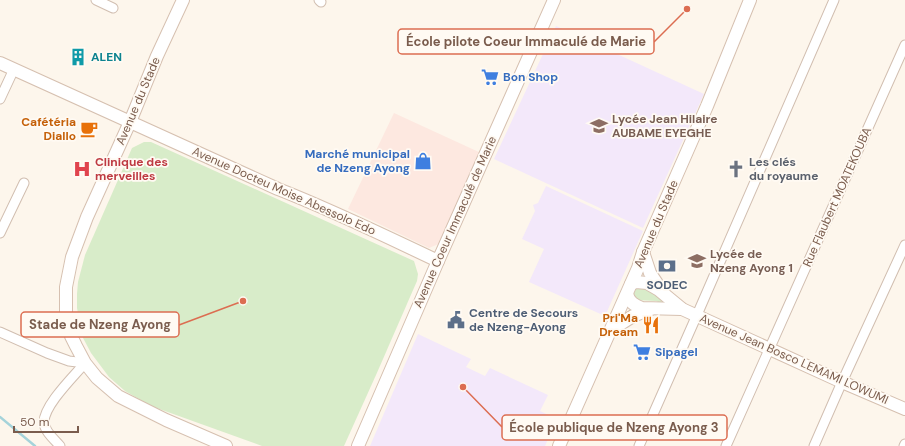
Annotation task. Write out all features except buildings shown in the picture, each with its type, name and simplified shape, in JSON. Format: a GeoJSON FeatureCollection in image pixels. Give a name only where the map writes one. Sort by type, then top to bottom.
{"type":"FeatureCollection","features":[{"type":"Feature","properties":{"kind":"main road","name":"Avenue du Stade"},"geometry":{"type":"LineString","coordinates":[[183,0],[87,217],[72,257],[66,286],[66,317],[76,346],[85,363],[97,378],[118,396],[166,420],[226,446]]}},
{"type":"Feature","properties":{"kind":"main road","name":"Avenue Coeur Immaculé de Marie"},"geometry":{"type":"LineString","coordinates":[[358,446],[554,0]]}},
{"type":"Feature","properties":{"kind":"main road","name":"Avenue du Stade"},"geometry":{"type":"LineString","coordinates":[[559,446],[629,289],[643,252],[707,106],[750,0]]}},
{"type":"Feature","properties":{"kind":"main road","name":"Avenue Docteu Moise Abessolo Edo"},"geometry":{"type":"LineString","coordinates":[[0,63],[278,189],[298,196],[438,261]]}},
{"type":"Feature","properties":{"kind":"main road"},"geometry":{"type":"LineString","coordinates":[[643,252],[654,281],[664,294]]}},
{"type":"Feature","properties":{"kind":"main road"},"geometry":{"type":"LineString","coordinates":[[636,282],[647,283],[659,290],[682,309],[653,309],[636,306],[628,297],[629,289],[636,282]]}},
{"type":"Feature","properties":{"kind":"main road"},"geometry":{"type":"LineString","coordinates":[[611,330],[633,316],[653,309]]}},
{"type":"Feature","properties":{"kind":"main road","name":"Avenue Jean Bosco LEMAMI LOWUMI"},"geometry":{"type":"LineString","coordinates":[[682,309],[905,409]]}},
{"type":"Feature","properties":{"kind":"street"},"geometry":{"type":"LineString","coordinates":[[96,0],[113,8]]}},
{"type":"Feature","properties":{"kind":"street"},"geometry":{"type":"LineString","coordinates":[[639,446],[834,0]]}},
{"type":"Feature","properties":{"kind":"street","name":"Rue Flaubert MOATEKOUBA"},"geometry":{"type":"LineString","coordinates":[[726,446],[905,45]]}},
{"type":"Feature","properties":{"kind":"street"},"geometry":{"type":"LineString","coordinates":[[0,99],[14,69]]}},
{"type":"Feature","properties":{"kind":"street"},"geometry":{"type":"LineString","coordinates":[[0,234],[24,182]]}},
{"type":"Feature","properties":{"kind":"street"},"geometry":{"type":"LineString","coordinates":[[814,446],[905,245]]}},
{"type":"Feature","properties":{"kind":"street"},"geometry":{"type":"LineString","coordinates":[[0,332],[47,353],[69,361],[85,363]]}},
{"type":"Feature","properties":{"kind":"street"},"geometry":{"type":"LineString","coordinates":[[60,446],[47,432],[44,424],[45,415],[62,388],[85,363]]}},
{"type":"Feature","properties":{"kind":"shaded area","name":"Lycée Jean Hilaire AUBAME EYEGHE"},"geometry":{"type":"Polygon","coordinates":[[[556,26],[704,94],[643,228],[494,159],[556,26]]]}},
{"type":"Feature","properties":{"kind":"shaded area"},"geometry":{"type":"Polygon","coordinates":[[[394,113],[481,153],[441,243],[429,248],[348,209],[394,113]]]}},
{"type":"Feature","properties":{"kind":"shaded area"},"geometry":{"type":"Polygon","coordinates":[[[546,186],[643,231],[605,316],[529,282],[544,249],[522,239],[535,211],[533,205],[538,203],[546,186]]]}},
{"type":"Feature","properties":{"kind":"shaded area"},"geometry":{"type":"Polygon","coordinates":[[[418,334],[471,359],[466,367],[485,376],[490,368],[548,395],[540,411],[557,419],[545,446],[370,446],[418,334]]]}},
{"type":"Feature","properties":{"kind":"green space"},"geometry":{"type":"Polygon","coordinates":[[[144,142],[151,142],[414,261],[418,274],[417,281],[344,446],[262,446],[151,406],[125,391],[109,377],[91,353],[82,336],[77,308],[78,282],[85,255],[132,148],[144,142]]]}},
{"type":"Feature","properties":{"kind":"green space"},"geometry":{"type":"Polygon","coordinates":[[[638,286],[646,287],[666,302],[665,305],[656,301],[635,300],[632,296],[638,286]]]}},
{"type":"Feature","properties":{"kind":"waterway"},"geometry":{"type":"LineString","coordinates":[[0,417],[35,446]]}},
{"type":"Feature","properties":{"kind":"place","name":"École pilote Coeur Immaculé de Marie"},"geometry":{"type":"Point","coordinates":[687,9]}},
{"type":"Feature","properties":{"kind":"place","name":"ALEN"},"geometry":{"type":"Point","coordinates":[78,57]}},
{"type":"Feature","properties":{"kind":"place","name":"Bon Shop"},"geometry":{"type":"Point","coordinates":[490,77]}},
{"type":"Feature","properties":{"kind":"place","name":"Lycée Jean Hilaire AUBAME EYEGHE"},"geometry":{"type":"Point","coordinates":[599,126]}},
{"type":"Feature","properties":{"kind":"place","name":"Cafétéria Diallo"},"geometry":{"type":"Point","coordinates":[89,129]}},
{"type":"Feature","properties":{"kind":"place","name":"Marché municipal de Nzeng Ayong"},"geometry":{"type":"Point","coordinates":[423,161]}},
{"type":"Feature","properties":{"kind":"place","name":"Clinique des merveilles"},"geometry":{"type":"Point","coordinates":[82,169]}},
{"type":"Feature","properties":{"kind":"place","name":"Les clés du royaume"},"geometry":{"type":"Point","coordinates":[736,169]}},
{"type":"Feature","properties":{"kind":"place","name":"Lycée de Nzeng Ayong 1"},"geometry":{"type":"Point","coordinates":[697,261]}},
{"type":"Feature","properties":{"kind":"place","name":"SODEC"},"geometry":{"type":"Point","coordinates":[667,266]}},
{"type":"Feature","properties":{"kind":"place","name":"Stade de Nzeng Ayong"},"geometry":{"type":"Point","coordinates":[243,301]}},
{"type":"Feature","properties":{"kind":"place","name":"Centre de Secours de Nzeng-Ayong"},"geometry":{"type":"Point","coordinates":[456,320]}},
{"type":"Feature","properties":{"kind":"place","name":"Pri'Ma Dream"},"geometry":{"type":"Point","coordinates":[651,325]}},
{"type":"Feature","properties":{"kind":"place","name":"Sipagel"},"geometry":{"type":"Point","coordinates":[642,352]}},
{"type":"Feature","properties":{"kind":"place","name":"École publique de Nzeng Ayong 3"},"geometry":{"type":"Point","coordinates":[463,387]}}]}
